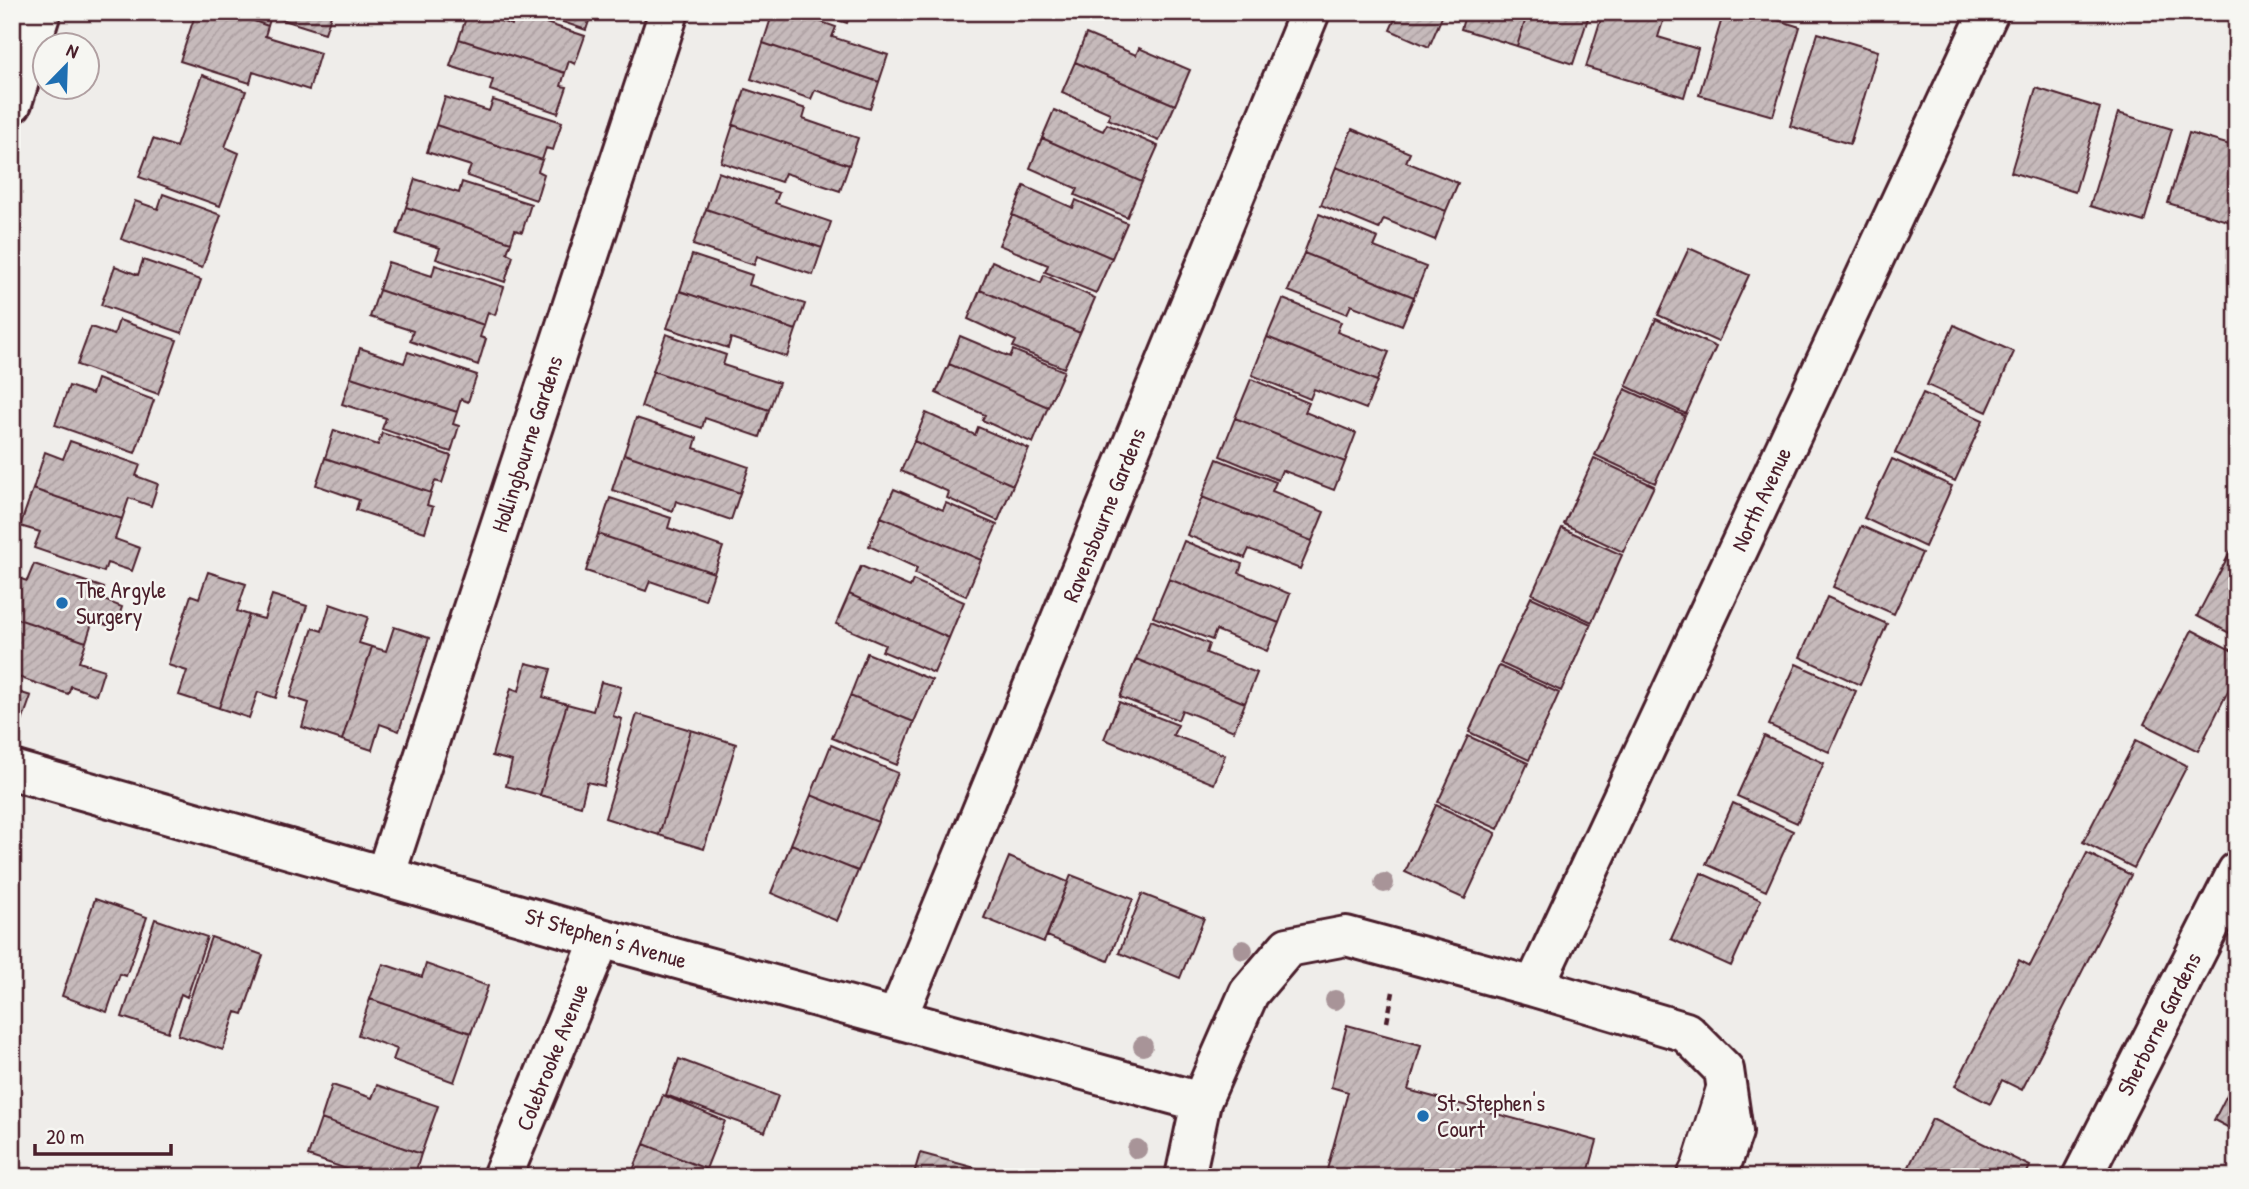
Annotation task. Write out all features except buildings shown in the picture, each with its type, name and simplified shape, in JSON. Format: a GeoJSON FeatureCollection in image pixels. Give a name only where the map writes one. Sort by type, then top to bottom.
{"type":"FeatureCollection","features":[{"type":"Feature","properties":{"kind":"street"},"geometry":{"type":"LineString","coordinates":[[12,103],[41,12]]}},
{"type":"Feature","properties":{"kind":"street","name":"Hollingbourne Gardens"},"geometry":{"type":"LineString","coordinates":[[385,876],[668,12]]}},
{"type":"Feature","properties":{"kind":"street","name":"Ravensbourne Gardens"},"geometry":{"type":"LineString","coordinates":[[897,1018],[1310,12]]}},
{"type":"Feature","properties":{"kind":"street","name":"North Avenue"},"geometry":{"type":"LineString","coordinates":[[1534,987],[1989,12]]}},
{"type":"Feature","properties":{"kind":"street","name":"St Stephen's Avenue"},"geometry":{"type":"LineString","coordinates":[[12,770],[601,938],[1201,1102]]}},
{"type":"Feature","properties":{"kind":"street","name":"Sherborne Gardens"},"geometry":{"type":"LineString","coordinates":[[2082,1177],[2237,872]]}},
{"type":"Feature","properties":{"kind":"street"},"geometry":{"type":"LineString","coordinates":[[1185,1177],[1201,1102],[1249,993],[1288,947],[1346,936],[1686,1032],[1724,1070],[1732,1132],[1717,1177]]}},
{"type":"Feature","properties":{"kind":"street","name":"Colebrooke Avenue"},"geometry":{"type":"LineString","coordinates":[[502,1177],[601,938]]}},
{"type":"Feature","properties":{"kind":"lane"},"geometry":{"type":"LineString","coordinates":[[1688,1177],[1724,1070]]}},
{"type":"Feature","properties":{"kind":"place","name":"The Argyle Surgery"},"geometry":{"type":"Point","coordinates":[62,603]}},
{"type":"Feature","properties":{"kind":"place","name":"St. Stephen's Court"},"geometry":{"type":"Point","coordinates":[1423,1116]}}]}
